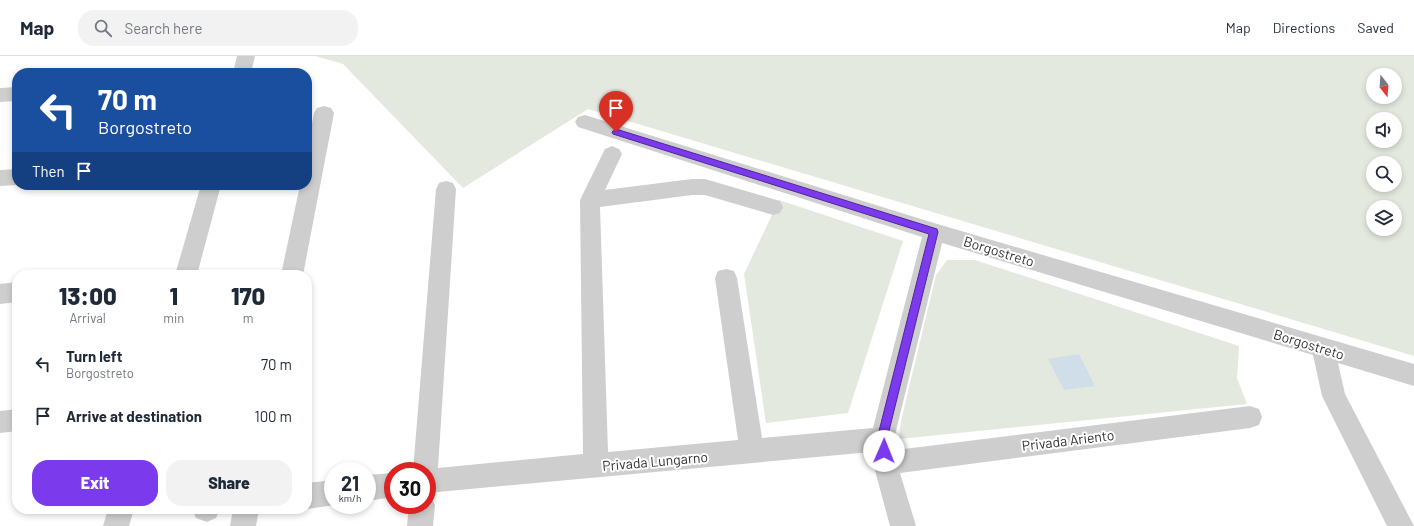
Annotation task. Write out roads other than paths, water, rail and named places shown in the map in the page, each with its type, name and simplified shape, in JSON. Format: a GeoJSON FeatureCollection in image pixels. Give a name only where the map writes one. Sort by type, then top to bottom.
{"type":"FeatureCollection","features":[{"type":"Feature","properties":{"kind":"street"},"geometry":{"type":"LineString","coordinates":[[243,68],[246,56]]}},
{"type":"Feature","properties":{"kind":"street"},"geometry":{"type":"LineString","coordinates":[[0,95],[12,94]]}},
{"type":"Feature","properties":{"kind":"street"},"geometry":{"type":"LineString","coordinates":[[312,174],[324,113]]}},
{"type":"Feature","properties":{"kind":"street","name":"Borgostreto"},"geometry":{"type":"LineString","coordinates":[[585,122],[934,232],[1414,375]]}},
{"type":"Feature","properties":{"kind":"street"},"geometry":{"type":"LineString","coordinates":[[596,466],[590,200],[612,154]]}},
{"type":"Feature","properties":{"kind":"street"},"geometry":{"type":"LineString","coordinates":[[0,178],[12,177]]}},
{"type":"Feature","properties":{"kind":"street"},"geometry":{"type":"LineString","coordinates":[[590,200],[692,187],[705,187],[772,207]]}},
{"type":"Feature","properties":{"kind":"street"},"geometry":{"type":"LineString","coordinates":[[426,462],[446,189]]}},
{"type":"Feature","properties":{"kind":"street"},"geometry":{"type":"LineString","coordinates":[[187,270],[210,190]]}},
{"type":"Feature","properties":{"kind":"street"},"geometry":{"type":"LineString","coordinates":[[293,270],[309,190]]}},
{"type":"Feature","properties":{"kind":"street"},"geometry":{"type":"LineString","coordinates":[[903,526],[885,463],[882,439],[934,232]]}},
{"type":"Feature","properties":{"kind":"street"},"geometry":{"type":"LineString","coordinates":[[726,278],[752,451]]}},
{"type":"Feature","properties":{"kind":"street"},"geometry":{"type":"LineString","coordinates":[[0,294],[12,293]]}},
{"type":"Feature","properties":{"kind":"street"},"geometry":{"type":"LineString","coordinates":[[1323,348],[1334,396],[1401,526]]}},
{"type":"Feature","properties":{"kind":"street","name":"Privada Ariento"},"geometry":{"type":"LineString","coordinates":[[885,463],[1250,416]]}},
{"type":"Feature","properties":{"kind":"street"},"geometry":{"type":"LineString","coordinates":[[0,422],[12,421]]}},
{"type":"Feature","properties":{"kind":"street","name":"Privada Lungarno"},"geometry":{"type":"LineString","coordinates":[[436,480],[882,439]]}},
{"type":"Feature","properties":{"kind":"street"},"geometry":{"type":"LineString","coordinates":[[312,495],[324,494]]}},
{"type":"Feature","properties":{"kind":"street"},"geometry":{"type":"LineString","coordinates":[[116,526],[120,514]]}},
{"type":"Feature","properties":{"kind":"street"},"geometry":{"type":"LineString","coordinates":[[243,526],[245,514]]}},
{"type":"Feature","properties":{"kind":"street"},"geometry":{"type":"LineString","coordinates":[[420,526],[421,514]]}}]}
